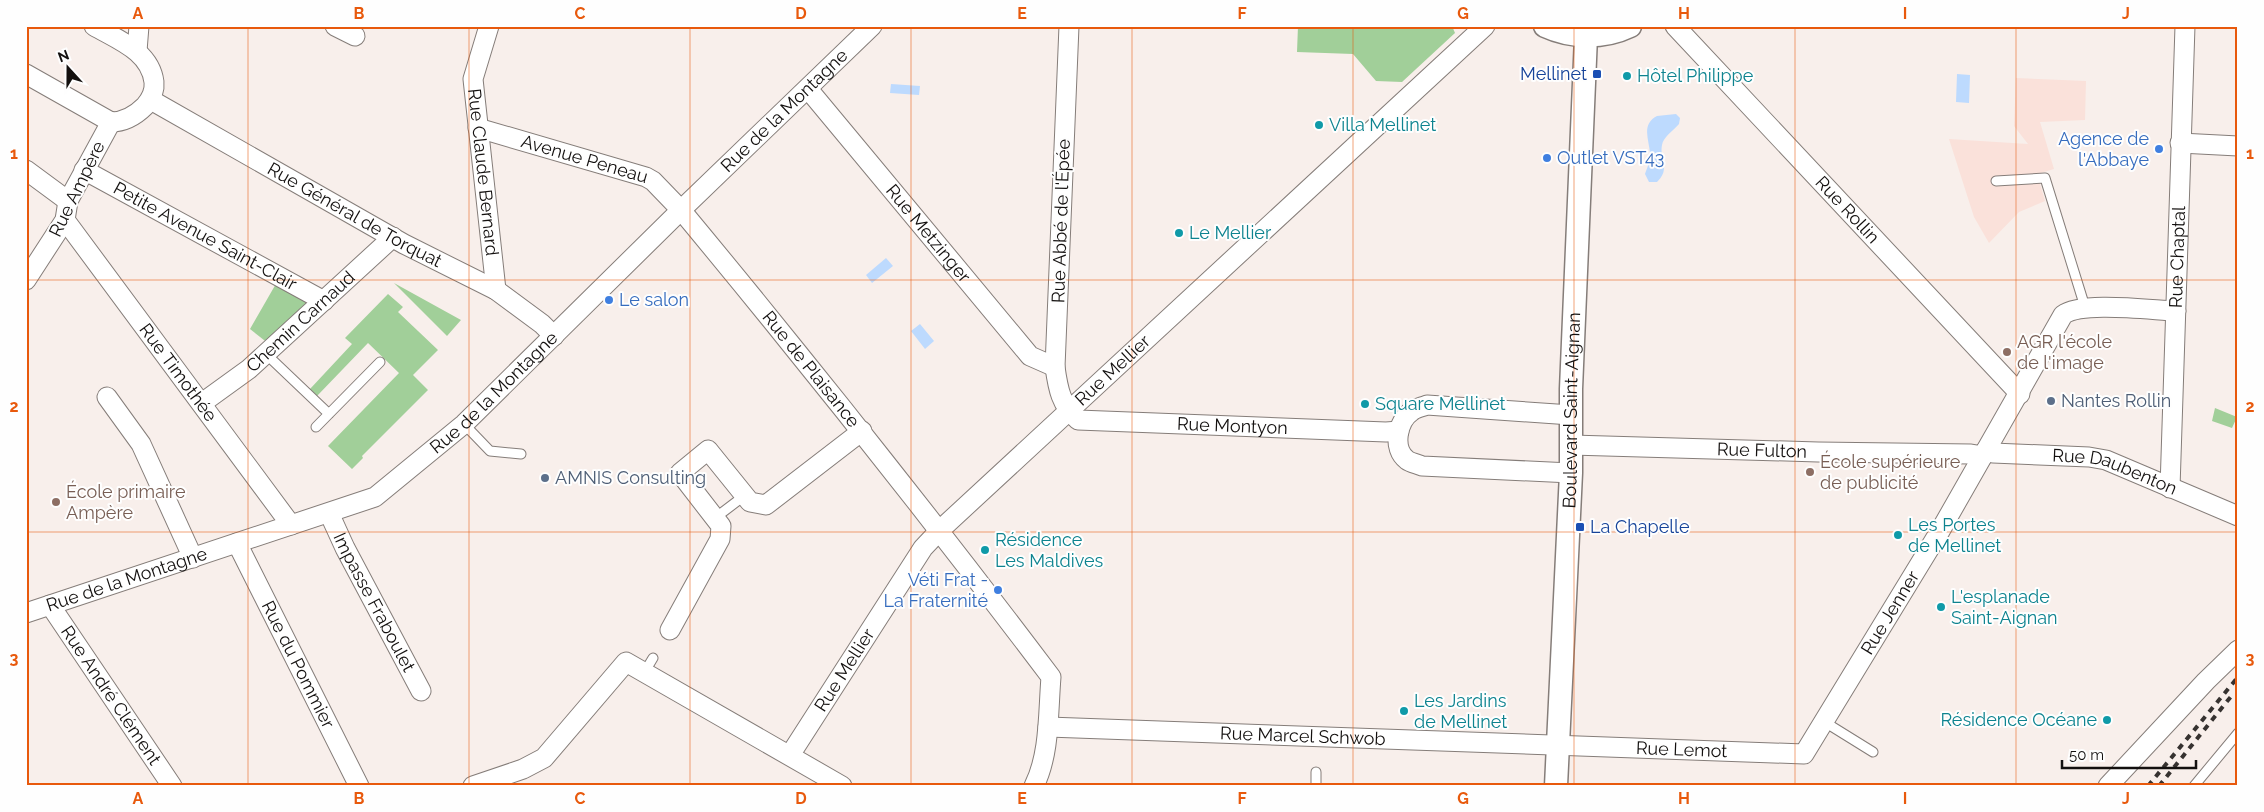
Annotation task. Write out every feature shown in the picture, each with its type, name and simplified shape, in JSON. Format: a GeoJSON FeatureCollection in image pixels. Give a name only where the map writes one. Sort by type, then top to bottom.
{"type":"FeatureCollection","features":[{"type":"Feature","properties":{"kind":"street"},"geometry":{"type":"LineString","coordinates":[[26,74],[111,122],[122,122],[138,114],[151,100],[154,86],[153,74],[147,62],[137,51],[94,26]]}},
{"type":"Feature","properties":{"kind":"street"},"geometry":{"type":"LineString","coordinates":[[137,51],[139,26]]}},
{"type":"Feature","properties":{"kind":"street"},"geometry":{"type":"LineString","coordinates":[[335,26],[355,36]]}},
{"type":"Feature","properties":{"kind":"street","name":"Rue Claude Bernard"},"geometry":{"type":"LineString","coordinates":[[489,26],[473,79],[496,290]]}},
{"type":"Feature","properties":{"kind":"street","name":"Rue de la Montagne"},"geometry":{"type":"LineString","coordinates":[[26,613],[376,497],[464,424],[681,210],[872,26]]}},
{"type":"Feature","properties":{"kind":"street","name":"Rue Abbé de l'Épée"},"geometry":{"type":"LineString","coordinates":[[1069,26],[1055,367],[1060,397],[1069,412]]}},
{"type":"Feature","properties":{"kind":"street","name":"Rue Mellier"},"geometry":{"type":"LineString","coordinates":[[790,755],[923,548],[940,530],[1485,26]]}},
{"type":"Feature","properties":{"kind":"street"},"geometry":{"type":"LineString","coordinates":[[1544,26],[1563,33],[1586,36],[1604,34],[1630,26]]}},
{"type":"Feature","properties":{"kind":"street","name":"Rue Rollin"},"geometry":{"type":"LineString","coordinates":[[1675,26],[2020,394]]}},
{"type":"Feature","properties":{"kind":"street","name":"Rue Chaptal"},"geometry":{"type":"LineString","coordinates":[[2170,488],[2185,26]]}},
{"type":"Feature","properties":{"kind":"street","name":"Boulevard Saint-Aignan"},"geometry":{"type":"LineString","coordinates":[[1556,786],[1571,473],[1571,415],[1586,36]]}},
{"type":"Feature","properties":{"kind":"street","name":"Rue Metzinger"},"geometry":{"type":"LineString","coordinates":[[808,89],[1030,356],[1055,367]]}},
{"type":"Feature","properties":{"kind":"street","name":"Rue Général de Torquat"},"geometry":{"type":"LineString","coordinates":[[151,100],[394,237],[496,290],[542,324],[554,336]]}},
{"type":"Feature","properties":{"kind":"street","name":"Rue Ampère"},"geometry":{"type":"LineString","coordinates":[[26,280],[65,220],[68,201],[111,122]]}},
{"type":"Feature","properties":{"kind":"street","name":"Avenue Peneau"},"geometry":{"type":"LineString","coordinates":[[478,128],[646,177],[653,181],[681,210]]}},
{"type":"Feature","properties":{"kind":"street"},"geometry":{"type":"LineString","coordinates":[[2180,143],[2238,146]]}},
{"type":"Feature","properties":{"kind":"street"},"geometry":{"type":"LineString","coordinates":[[26,170],[68,201]]}},
{"type":"Feature","properties":{"kind":"street","name":"Petite Avenue Saint-Clair"},"geometry":{"type":"LineString","coordinates":[[84,170],[324,301]]}},
{"type":"Feature","properties":{"kind":"street","name":"Rue de Plaisance"},"geometry":{"type":"LineString","coordinates":[[681,210],[862,431],[940,530],[1051,677],[1048,727],[1041,772],[1034,786]]}},
{"type":"Feature","properties":{"kind":"street","name":"Rue Timothée"},"geometry":{"type":"LineString","coordinates":[[65,220],[291,525]]}},
{"type":"Feature","properties":{"kind":"street","name":"Chemin Carnaud"},"geometry":{"type":"LineString","coordinates":[[202,403],[249,369],[394,237]]}},
{"type":"Feature","properties":{"kind":"street"},"geometry":{"type":"LineString","coordinates":[[2085,307],[2176,311]]}},
{"type":"Feature","properties":{"kind":"street","name":"Rue Jenner"},"geometry":{"type":"LineString","coordinates":[[1804,754],[1940,531],[2020,394],[2063,315],[2069,310],[2085,307]]}},
{"type":"Feature","properties":{"kind":"street"},"geometry":{"type":"LineString","coordinates":[[107,397],[141,444],[193,558]]}},
{"type":"Feature","properties":{"kind":"street"},"geometry":{"type":"LineString","coordinates":[[1571,415],[1427,405],[1411,411],[1403,421],[1399,431],[1399,448],[1407,460],[1422,466],[1571,473]]}},
{"type":"Feature","properties":{"kind":"street","name":"Rue Montyon"},"geometry":{"type":"LineString","coordinates":[[1069,412],[1078,420],[1399,431]]}},
{"type":"Feature","properties":{"kind":"street"},"geometry":{"type":"LineString","coordinates":[[670,630],[720,540],[720,526],[680,473],[708,450],[750,502],[766,505],[862,431]]}},
{"type":"Feature","properties":{"kind":"street","name":"Rue Fulton"},"geometry":{"type":"LineString","coordinates":[[1571,445],[1984,453]]}},
{"type":"Feature","properties":{"kind":"street","name":"Rue Daubenton"},"geometry":{"type":"LineString","coordinates":[[1984,453],[2089,457],[2106,460],[2238,516]]}},
{"type":"Feature","properties":{"kind":"street","name":"Impasse Fraboulet"},"geometry":{"type":"LineString","coordinates":[[328,514],[421,691]]}},
{"type":"Feature","properties":{"kind":"street","name":"Rue du Pommier"},"geometry":{"type":"LineString","coordinates":[[237,543],[359,786]]}},
{"type":"Feature","properties":{"kind":"street","name":"Rue André Clément"},"geometry":{"type":"LineString","coordinates":[[50,605],[172,786]]}},
{"type":"Feature","properties":{"kind":"street"},"geometry":{"type":"LineString","coordinates":[[2108,786],[2206,681],[2238,650]]}},
{"type":"Feature","properties":{"kind":"street"},"geometry":{"type":"LineString","coordinates":[[473,786],[523,768],[544,758],[626,662],[649,665],[842,786]]}},
{"type":"Feature","properties":{"kind":"street","name":"Rue Marcel Schwob"},"geometry":{"type":"LineString","coordinates":[[1048,727],[1318,742],[1557,745]]}},
{"type":"Feature","properties":{"kind":"street","name":"Rue Lemot"},"geometry":{"type":"LineString","coordinates":[[1557,745],[1804,754]]}},
{"type":"Feature","properties":{"kind":"lane"},"geometry":{"type":"LineString","coordinates":[[1996,181],[2045,178],[2085,307]]}},
{"type":"Feature","properties":{"kind":"lane"},"geometry":{"type":"LineString","coordinates":[[266,354],[329,414]]}},
{"type":"Feature","properties":{"kind":"lane"},"geometry":{"type":"LineString","coordinates":[[316,427],[380,362]]}},
{"type":"Feature","properties":{"kind":"lane"},"geometry":{"type":"LineString","coordinates":[[464,424],[490,451],[521,454]]}},
{"type":"Feature","properties":{"kind":"lane"},"geometry":{"type":"LineString","coordinates":[[715,518],[744,496]]}},
{"type":"Feature","properties":{"kind":"lane"},"geometry":{"type":"LineString","coordinates":[[1823,721],[1873,752]]}},
{"type":"Feature","properties":{"kind":"lane"},"geometry":{"type":"LineString","coordinates":[[2194,786],[2238,733]]}},
{"type":"Feature","properties":{"kind":"lane"},"geometry":{"type":"LineString","coordinates":[[1316,772],[1316,786]]}},
{"type":"Feature","properties":{"kind":"shaded area"},"geometry":{"type":"Polygon","coordinates":[[[2016,78],[2086,81],[2085,120],[2040,122],[2054,169],[2037,174],[2045,201],[2019,212],[1989,243],[1974,217],[1949,139],[2028,144],[2014,126],[2016,78]]]}},
{"type":"Feature","properties":{"kind":"green space"},"geometry":{"type":"Polygon","coordinates":[[[1298,26],[1452,26],[1455,33],[1402,82],[1376,81],[1353,54],[1297,52],[1298,26]]]}},
{"type":"Feature","properties":{"kind":"green space"},"geometry":{"type":"Polygon","coordinates":[[[277,282],[315,302],[269,344],[250,329],[277,282]]]}},
{"type":"Feature","properties":{"kind":"green space"},"geometry":{"type":"Polygon","coordinates":[[[394,283],[461,320],[447,336],[394,283]]]}},
{"type":"Feature","properties":{"kind":"green space"},"geometry":{"type":"Polygon","coordinates":[[[388,294],[403,307],[398,312],[438,350],[413,375],[428,390],[362,456],[363,458],[352,469],[328,446],[399,373],[368,343],[317,396],[310,389],[352,344],[345,338],[388,294]]]}},
{"type":"Feature","properties":{"kind":"green space"},"geometry":{"type":"Polygon","coordinates":[[[2215,408],[2237,417],[2232,428],[2212,421],[2215,408]]]}},
{"type":"Feature","properties":{"kind":"water"},"geometry":{"type":"Polygon","coordinates":[[[1957,74],[1970,75],[1969,103],[1956,102],[1957,74]]]}},
{"type":"Feature","properties":{"kind":"water"},"geometry":{"type":"Polygon","coordinates":[[[891,84],[920,86],[919,95],[890,93],[891,84]]]}},
{"type":"Feature","properties":{"kind":"water"},"geometry":{"type":"Polygon","coordinates":[[[1676,114],[1680,118],[1679,124],[1666,136],[1662,145],[1663,173],[1657,182],[1649,182],[1645,174],[1650,158],[1647,129],[1652,120],[1657,116],[1676,114]]]}},
{"type":"Feature","properties":{"kind":"water"},"geometry":{"type":"Polygon","coordinates":[[[886,258],[893,266],[872,283],[866,275],[886,258]]]}},
{"type":"Feature","properties":{"kind":"water"},"geometry":{"type":"Polygon","coordinates":[[[920,324],[934,341],[925,349],[911,331],[920,324]]]}},
{"type":"Feature","properties":{"kind":"railway"},"geometry":{"type":"LineString","coordinates":[[2148,786],[2238,677]]}},
{"type":"Feature","properties":{"kind":"railway"},"geometry":{"type":"LineString","coordinates":[[2159,786],[2233,694]]}},
{"type":"Feature","properties":{"kind":"place","name":"Mellinet"},"geometry":{"type":"Point","coordinates":[1597,74]}},
{"type":"Feature","properties":{"kind":"place","name":"Hôtel Philippe"},"geometry":{"type":"Point","coordinates":[1627,76]}},
{"type":"Feature","properties":{"kind":"place","name":"Villa Mellinet"},"geometry":{"type":"Point","coordinates":[1319,125]}},
{"type":"Feature","properties":{"kind":"place","name":"Agence de l'Abbaye"},"geometry":{"type":"Point","coordinates":[2159,149]}},
{"type":"Feature","properties":{"kind":"place","name":"Outlet VST43"},"geometry":{"type":"Point","coordinates":[1547,158]}},
{"type":"Feature","properties":{"kind":"place","name":"Le Mellier"},"geometry":{"type":"Point","coordinates":[1179,233]}},
{"type":"Feature","properties":{"kind":"place","name":"Le salon"},"geometry":{"type":"Point","coordinates":[609,300]}},
{"type":"Feature","properties":{"kind":"place","name":"AGR l'école de l'image"},"geometry":{"type":"Point","coordinates":[2007,352]}},
{"type":"Feature","properties":{"kind":"place","name":"Nantes Rollin"},"geometry":{"type":"Point","coordinates":[2051,401]}},
{"type":"Feature","properties":{"kind":"place","name":"Square Mellinet"},"geometry":{"type":"Point","coordinates":[1365,404]}},
{"type":"Feature","properties":{"kind":"place","name":"École supérieure de publicité"},"geometry":{"type":"Point","coordinates":[1810,472]}},
{"type":"Feature","properties":{"kind":"place","name":"AMNIS Consulting"},"geometry":{"type":"Point","coordinates":[545,478]}},
{"type":"Feature","properties":{"kind":"place","name":"École primaire Ampère"},"geometry":{"type":"Point","coordinates":[56,502]}},
{"type":"Feature","properties":{"kind":"place","name":"La Chapelle"},"geometry":{"type":"Point","coordinates":[1580,527]}},
{"type":"Feature","properties":{"kind":"place","name":"Les Portes de Mellinet"},"geometry":{"type":"Point","coordinates":[1898,535]}},
{"type":"Feature","properties":{"kind":"place","name":"Résidence Les Maldives"},"geometry":{"type":"Point","coordinates":[985,550]}},
{"type":"Feature","properties":{"kind":"place","name":"Véti Frat - La Fraternité"},"geometry":{"type":"Point","coordinates":[998,590]}},
{"type":"Feature","properties":{"kind":"place","name":"L'esplanade Saint-Aignan"},"geometry":{"type":"Point","coordinates":[1941,607]}},
{"type":"Feature","properties":{"kind":"place","name":"Les Jardins de Mellinet"},"geometry":{"type":"Point","coordinates":[1404,711]}},
{"type":"Feature","properties":{"kind":"place","name":"Résidence Océane"},"geometry":{"type":"Point","coordinates":[2107,720]}}]}
